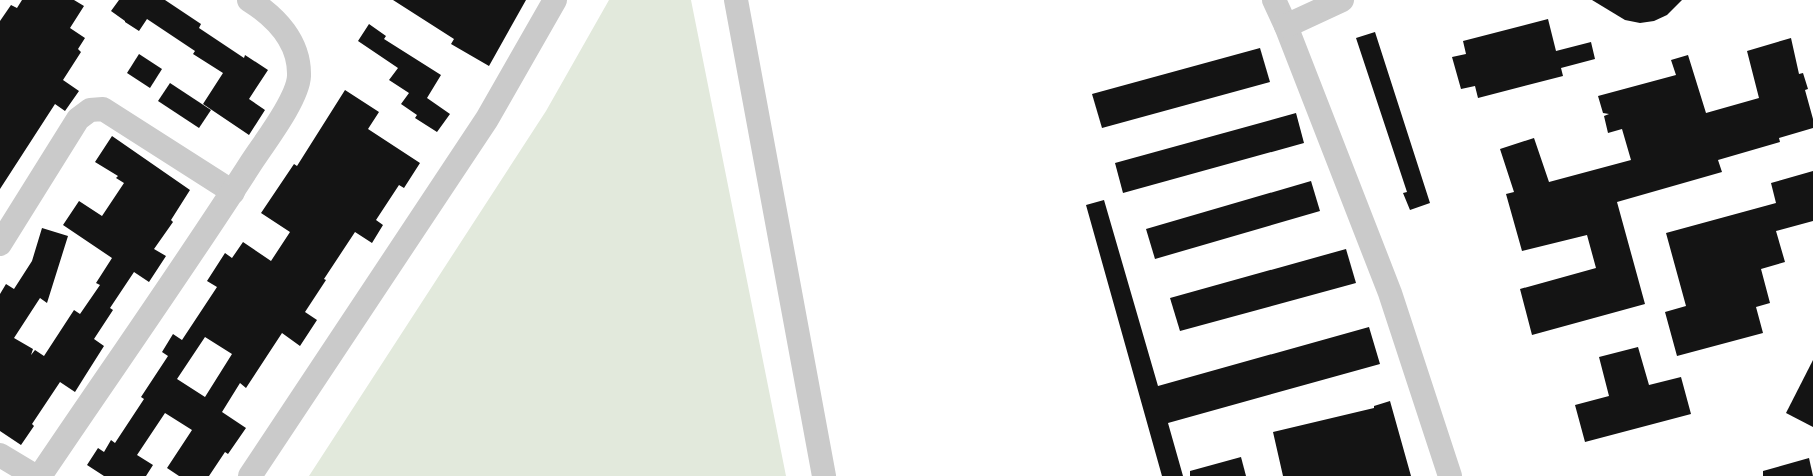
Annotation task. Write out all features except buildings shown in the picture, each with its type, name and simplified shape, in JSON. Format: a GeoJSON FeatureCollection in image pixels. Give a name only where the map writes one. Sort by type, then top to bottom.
{"type":"FeatureCollection","features":[{"type":"Feature","properties":{"kind":"street"},"geometry":{"type":"LineString","coordinates":[[40,476],[289,105],[299,78],[296,54],[287,34],[267,12],[249,0]]}},
{"type":"Feature","properties":{"kind":"street"},"geometry":{"type":"LineString","coordinates":[[250,476],[487,119],[555,0]]}},
{"type":"Feature","properties":{"kind":"street"},"geometry":{"type":"LineString","coordinates":[[736,0],[824,476]]}},
{"type":"Feature","properties":{"kind":"street"},"geometry":{"type":"LineString","coordinates":[[1274,0],[1390,293],[1450,476]]}},
{"type":"Feature","properties":{"kind":"street"},"geometry":{"type":"LineString","coordinates":[[1286,26],[1342,0]]}},
{"type":"Feature","properties":{"kind":"street"},"geometry":{"type":"LineString","coordinates":[[0,244],[78,119],[90,110],[103,109],[232,192]]}},
{"type":"Feature","properties":{"kind":"street"},"geometry":{"type":"LineString","coordinates":[[0,455],[35,476]]}},
{"type":"Feature","properties":{"kind":"shaded area"},"geometry":{"type":"Polygon","coordinates":[[[609,0],[691,0],[786,476],[309,476],[546,111],[609,0]]]}}]}
